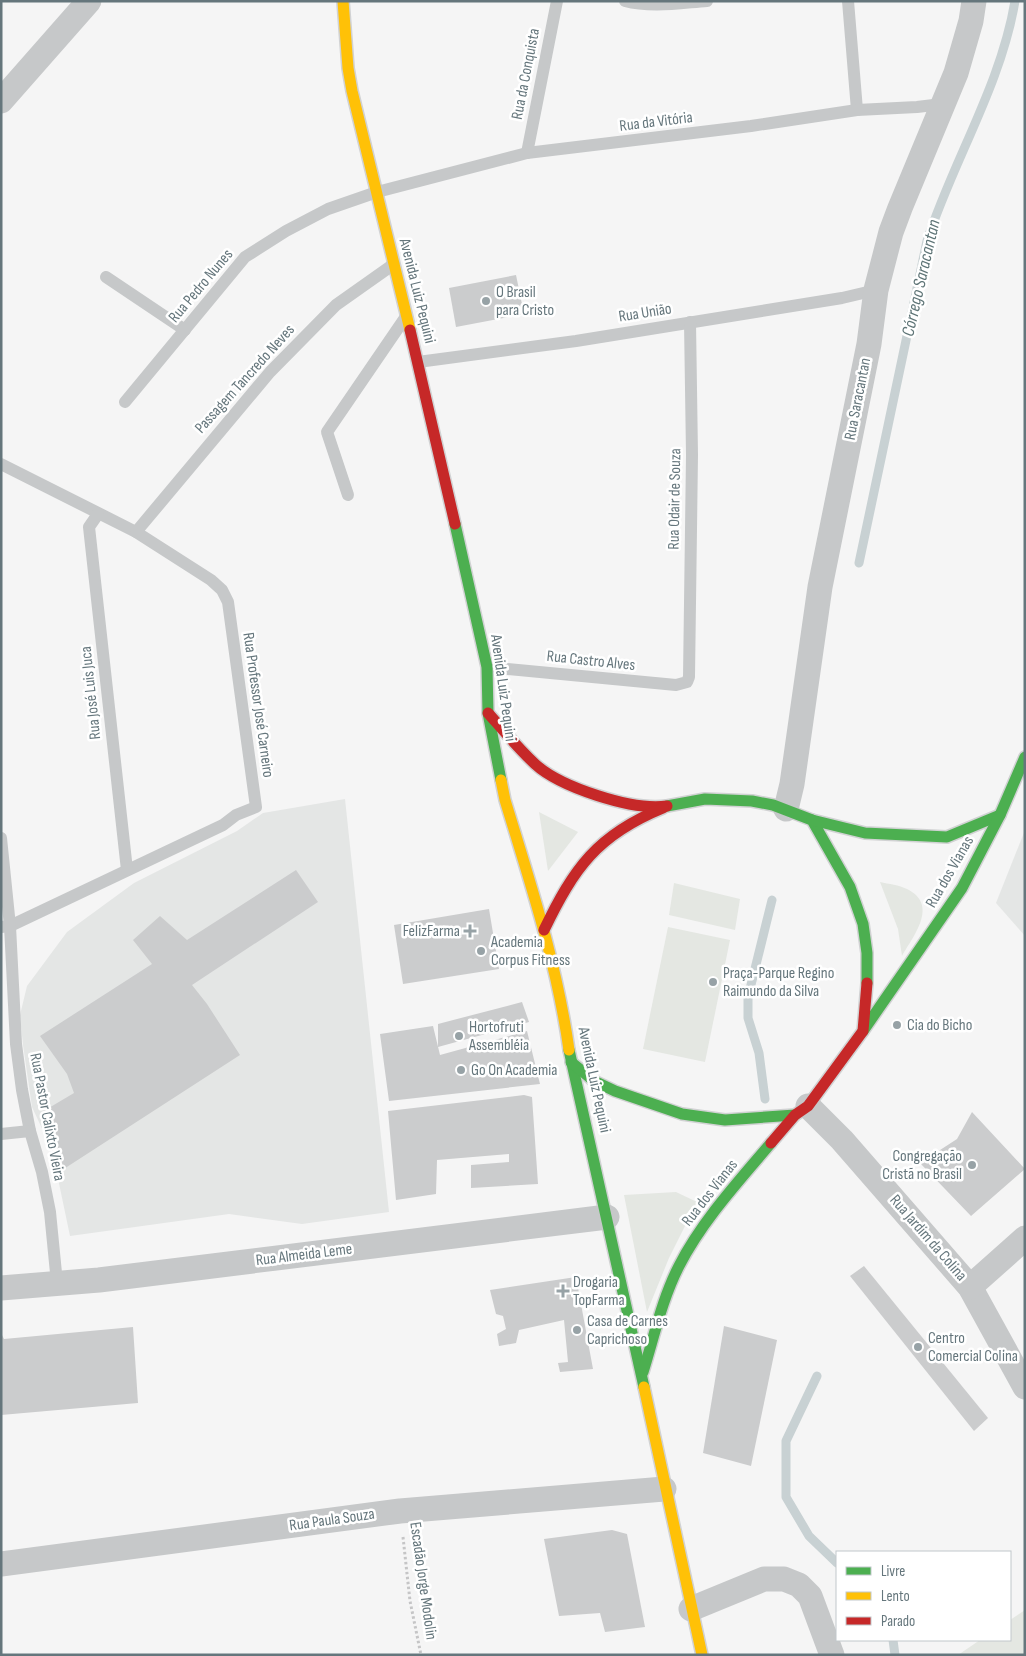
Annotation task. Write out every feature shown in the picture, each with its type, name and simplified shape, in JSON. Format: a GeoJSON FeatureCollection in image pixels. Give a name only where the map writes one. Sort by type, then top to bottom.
{"type":"FeatureCollection","features":[{"type":"Feature","properties":{"kind":"main road","name":"Avenida Luiz Pequini"},"geometry":{"type":"LineString","coordinates":[[343,1],[348,68],[352,91],[418,362],[486,667],[488,713],[505,800],[544,930],[566,1027],[571,1062],[578,1085],[642,1376]]}},
{"type":"Feature","properties":{"kind":"main road"},"geometry":{"type":"LineString","coordinates":[[488,713],[536,764],[546,772],[585,792],[605,798],[627,804],[664,807]]}},
{"type":"Feature","properties":{"kind":"main road","name":"Rua dos Vianas"},"geometry":{"type":"LineString","coordinates":[[702,1655],[680,1549],[664,1489],[642,1376],[665,1299],[683,1260],[718,1208],[802,1110],[863,1031],[944,916],[962,888],[1000,815],[1025,757]]}},
{"type":"Feature","properties":{"kind":"main road","name":"Rua dos Vianas"},"geometry":{"type":"LineString","coordinates":[[664,807],[705,798],[752,801],[786,809],[812,820],[865,833],[948,837],[1000,815]]}},
{"type":"Feature","properties":{"kind":"main road"},"geometry":{"type":"LineString","coordinates":[[544,930],[575,873],[599,846],[629,822],[664,807]]}},
{"type":"Feature","properties":{"kind":"main road"},"geometry":{"type":"LineString","coordinates":[[812,820],[850,888],[858,905],[863,924],[868,953],[863,1031]]}},
{"type":"Feature","properties":{"kind":"main road"},"geometry":{"type":"LineString","coordinates":[[571,1062],[594,1081],[615,1091],[682,1114],[726,1120],[802,1110]]}},
{"type":"Feature","properties":{"kind":"street"},"geometry":{"type":"LineString","coordinates":[[1,101],[89,1]]}},
{"type":"Feature","properties":{"kind":"street","name":"Rua Saracantan"},"geometry":{"type":"LineString","coordinates":[[786,809],[792,784],[820,587],[867,354],[876,290],[897,216],[956,73],[965,46],[974,1]]}},
{"type":"Feature","properties":{"kind":"street","name":"Rua Jardim da Colina"},"geometry":{"type":"LineString","coordinates":[[802,1110],[842,1140],[970,1287],[1025,1387]]}},
{"type":"Feature","properties":{"kind":"street","name":"Rua Almeida Leme"},"geometry":{"type":"LineString","coordinates":[[1,1288],[99,1280],[607,1217]]}},
{"type":"Feature","properties":{"kind":"street"},"geometry":{"type":"LineString","coordinates":[[970,1287],[1025,1238]]}},
{"type":"Feature","properties":{"kind":"street","name":"Rua Paula Souza"},"geometry":{"type":"LineString","coordinates":[[1,1564],[400,1511],[664,1489]]}},
{"type":"Feature","properties":{"kind":"street"},"geometry":{"type":"LineString","coordinates":[[691,1609],[764,1579],[784,1579],[799,1585],[810,1596],[832,1655]]}},
{"type":"Feature","properties":{"kind":"lane","name":"Rua da Conquista"},"geometry":{"type":"LineString","coordinates":[[527,153],[557,1]]}},
{"type":"Feature","properties":{"kind":"lane"},"geometry":{"type":"LineString","coordinates":[[625,1],[636,4],[666,4],[707,1]]}},
{"type":"Feature","properties":{"kind":"lane"},"geometry":{"type":"LineString","coordinates":[[848,1],[857,110]]}},
{"type":"Feature","properties":{"kind":"lane","name":"Rua da Vitória"},"geometry":{"type":"LineString","coordinates":[[377,192],[527,153],[742,128],[857,110],[917,108],[942,104]]}},
{"type":"Feature","properties":{"kind":"lane","name":"Rua Pedro Nunes"},"geometry":{"type":"LineString","coordinates":[[125,402],[245,257],[286,231],[328,209],[377,192]]}},
{"type":"Feature","properties":{"kind":"lane","name":"Passagem Tancredo Neves"},"geometry":{"type":"LineString","coordinates":[[136,532],[270,372],[336,305],[394,264]]}},
{"type":"Feature","properties":{"kind":"lane"},"geometry":{"type":"LineString","coordinates":[[106,278],[185,330]]}},
{"type":"Feature","properties":{"kind":"lane","name":"Rua União"},"geometry":{"type":"LineString","coordinates":[[418,362],[576,341],[842,298],[876,290]]}},
{"type":"Feature","properties":{"kind":"lane"},"geometry":{"type":"LineString","coordinates":[[348,495],[327,432],[407,316]]}},
{"type":"Feature","properties":{"kind":"lane","name":"Rua Odair de Souza"},"geometry":{"type":"LineString","coordinates":[[689,677],[692,455],[690,322]]}},
{"type":"Feature","properties":{"kind":"lane","name":"Rua Professor José Carneiro"},"geometry":{"type":"LineString","coordinates":[[1,464],[136,532],[212,580],[222,590],[228,602],[256,807],[236,815],[223,825],[5,926]]}},
{"type":"Feature","properties":{"kind":"lane","name":"Rua José Luis Juca"},"geometry":{"type":"LineString","coordinates":[[98,514],[89,527],[127,870]]}},
{"type":"Feature","properties":{"kind":"lane","name":"Rua Castro Alves"},"geometry":{"type":"LineString","coordinates":[[486,667],[676,685],[687,682],[689,677]]}},
{"type":"Feature","properties":{"kind":"lane","name":"Rua Pastor Calixto Vieira"},"geometry":{"type":"LineString","coordinates":[[1,838],[5,926],[16,1044],[30,1131],[42,1172],[50,1212],[57,1283]]}},
{"type":"Feature","properties":{"kind":"lane"},"geometry":{"type":"LineString","coordinates":[[1,1134],[30,1131]]}},
{"type":"Feature","properties":{"kind":"path","name":"Escadão Jorge Modolin"},"geometry":{"type":"LineString","coordinates":[[400,1511],[410,1601],[421,1655]]}},
{"type":"Feature","properties":{"kind":"shaded area"},"geometry":{"type":"Polygon","coordinates":[[[345,799],[389,1212],[302,1224],[229,1214],[70,1236],[52,1150],[32,1107],[20,1015],[27,986],[67,932],[134,883],[237,831],[263,813],[345,799]]]}},
{"type":"Feature","properties":{"kind":"shaded area"},"geometry":{"type":"Polygon","coordinates":[[[539,812],[578,832],[548,871],[539,812]]]}},
{"type":"Feature","properties":{"kind":"shaded area"},"geometry":{"type":"Polygon","coordinates":[[[1025,830],[1025,936],[996,903],[1025,830]]]}},
{"type":"Feature","properties":{"kind":"shaded area"},"geometry":{"type":"Polygon","coordinates":[[[880,882],[907,889],[921,903],[923,912],[921,921],[902,956],[898,929],[880,882]]]}},
{"type":"Feature","properties":{"kind":"shaded area"},"geometry":{"type":"Polygon","coordinates":[[[674,883],[740,899],[735,930],[669,915],[674,883]]]}},
{"type":"Feature","properties":{"kind":"shaded area"},"geometry":{"type":"Polygon","coordinates":[[[668,927],[730,940],[705,1062],[643,1049],[668,927]]]}},
{"type":"Feature","properties":{"kind":"shaded area"},"geometry":{"type":"Polygon","coordinates":[[[676,1192],[697,1202],[669,1258],[647,1312],[624,1195],[676,1192]]]}},
{"type":"Feature","properties":{"kind":"shaded area"},"geometry":{"type":"Polygon","coordinates":[[[1025,1610],[1025,1655],[958,1655],[979,1641],[1011,1641],[1011,1619],[1025,1610]]]}},
{"type":"Feature","properties":{"kind":"building","name":"O Brasil para Cristo"},"geometry":{"type":"Polygon","coordinates":[[[516,275],[524,314],[456,327],[449,288],[516,275]]]}},
{"type":"Feature","properties":{"kind":"building"},"geometry":{"type":"Polygon","coordinates":[[[296,870],[318,902],[192,985],[207,1004],[240,1055],[56,1174],[56,1139],[42,1112],[74,1093],[67,1074],[40,1036],[152,964],[133,940],[160,916],[187,940],[296,870]]]}},
{"type":"Feature","properties":{"kind":"building"},"geometry":{"type":"Polygon","coordinates":[[[489,909],[499,969],[403,984],[394,925],[489,909]]]}},
{"type":"Feature","properties":{"kind":"building","name":"Hortofruti Assembléia"},"geometry":{"type":"Polygon","coordinates":[[[522,1002],[529,1022],[438,1047],[438,1024],[522,1002]]]}},
{"type":"Feature","properties":{"kind":"building","name":"Go On Academia"},"geometry":{"type":"Polygon","coordinates":[[[433,1026],[440,1055],[527,1031],[540,1084],[389,1101],[380,1034],[433,1026]]]}},
{"type":"Feature","properties":{"kind":"building"},"geometry":{"type":"Polygon","coordinates":[[[524,1095],[532,1097],[538,1184],[471,1188],[471,1165],[509,1162],[509,1154],[437,1160],[436,1194],[396,1200],[388,1111],[524,1095]]]}},
{"type":"Feature","properties":{"kind":"building","name":"Congregação Cristã no Brasil"},"geometry":{"type":"Polygon","coordinates":[[[972,1112],[1025,1169],[971,1216],[920,1163],[957,1139],[972,1112]]]}},
{"type":"Feature","properties":{"kind":"building","name":"Centro Comercial Colina"},"geometry":{"type":"Polygon","coordinates":[[[864,1266],[988,1418],[974,1431],[850,1276],[864,1266]]]}},
{"type":"Feature","properties":{"kind":"building"},"geometry":{"type":"Polygon","coordinates":[[[576,1277],[593,1369],[560,1372],[558,1363],[568,1362],[564,1320],[519,1330],[516,1343],[499,1346],[497,1334],[506,1329],[503,1316],[496,1314],[490,1290],[576,1277]]]}},
{"type":"Feature","properties":{"kind":"building"},"geometry":{"type":"Polygon","coordinates":[[[724,1326],[777,1340],[751,1466],[703,1453],[724,1326]]]}},
{"type":"Feature","properties":{"kind":"building"},"geometry":{"type":"Polygon","coordinates":[[[133,1327],[138,1403],[1,1415],[1,1333],[4,1339],[133,1327]]]}},
{"type":"Feature","properties":{"kind":"building"},"geometry":{"type":"Polygon","coordinates":[[[612,1530],[627,1534],[645,1627],[605,1632],[600,1613],[559,1616],[544,1539],[612,1530]]]}},
{"type":"Feature","properties":{"kind":"waterway","name":"Córrego Saracantan"},"geometry":{"type":"LineString","coordinates":[[859,563],[927,241],[988,93],[999,63],[1015,1]]}},
{"type":"Feature","properties":{"kind":"waterway","name":"Córrego Saracantan"},"geometry":{"type":"LineString","coordinates":[[765,1099],[759,1053],[748,1018],[748,997],[772,900]]}},
{"type":"Feature","properties":{"kind":"waterway","name":"Córrego Saracantan"},"geometry":{"type":"LineString","coordinates":[[817,1376],[786,1441],[786,1497],[809,1536],[836,1562]]}},
{"type":"Feature","properties":{"kind":"waterway","name":"Córrego Saracantan"},"geometry":{"type":"LineString","coordinates":[[893,1641],[895,1655]]}},
{"type":"Feature","properties":{"kind":"traffic: fast"},"geometry":{"type":"LineString","coordinates":[[455,524],[487,667],[488,713],[501,780]]}},
{"type":"Feature","properties":{"kind":"traffic: fast"},"geometry":{"type":"LineString","coordinates":[[863,1031],[962,888],[1000,815],[1025,757]]}},
{"type":"Feature","properties":{"kind":"traffic: fast"},"geometry":{"type":"LineString","coordinates":[[667,806],[705,799],[752,801],[773,805],[812,820],[850,887],[863,924],[867,953],[867,983]]}},
{"type":"Feature","properties":{"kind":"traffic: fast"},"geometry":{"type":"LineString","coordinates":[[812,820],[865,833],[947,837],[1000,815]]}},
{"type":"Feature","properties":{"kind":"traffic: fast"},"geometry":{"type":"LineString","coordinates":[[569,1050],[644,1387]]}},
{"type":"Feature","properties":{"kind":"traffic: fast"},"geometry":{"type":"LineString","coordinates":[[571,1062],[594,1081],[615,1091],[682,1114],[725,1120],[795,1115]]}},
{"type":"Feature","properties":{"kind":"traffic: fast"},"geometry":{"type":"LineString","coordinates":[[643,1372],[668,1292],[688,1249],[721,1202],[771,1143]]}},
{"type":"Feature","properties":{"kind":"traffic: slow"},"geometry":{"type":"LineString","coordinates":[[343,1],[348,68],[352,91],[410,330]]}},
{"type":"Feature","properties":{"kind":"traffic: slow"},"geometry":{"type":"LineString","coordinates":[[501,780],[505,800],[550,955],[569,1050]]}},
{"type":"Feature","properties":{"kind":"traffic: slow"},"geometry":{"type":"LineString","coordinates":[[644,1387],[702,1655]]}},
{"type":"Feature","properties":{"kind":"traffic: jam"},"geometry":{"type":"LineString","coordinates":[[410,330],[455,524]]}},
{"type":"Feature","properties":{"kind":"traffic: jam"},"geometry":{"type":"LineString","coordinates":[[488,713],[535,764],[546,773],[561,781],[597,796],[616,801],[652,807],[667,806]]}},
{"type":"Feature","properties":{"kind":"traffic: jam"},"geometry":{"type":"LineString","coordinates":[[544,930],[577,871],[590,856],[604,842],[621,830],[640,818],[663,808]]}},
{"type":"Feature","properties":{"kind":"traffic: jam"},"geometry":{"type":"LineString","coordinates":[[771,1143],[795,1115],[808,1106],[863,1031],[867,983]]}},
{"type":"Feature","properties":{"kind":"place","name":"O Brasil para Cristo"},"geometry":{"type":"Point","coordinates":[486,301]}},
{"type":"Feature","properties":{"kind":"place","name":"FelizFarma"},"geometry":{"type":"Point","coordinates":[470,931]}},
{"type":"Feature","properties":{"kind":"place","name":"Academia Corpus Fitness"},"geometry":{"type":"Point","coordinates":[481,951]}},
{"type":"Feature","properties":{"kind":"place","name":"Praça-Parque Regino Raimundo da Silva"},"geometry":{"type":"Point","coordinates":[713,982]}},
{"type":"Feature","properties":{"kind":"place","name":"Cia do Bicho"},"geometry":{"type":"Point","coordinates":[897,1025]}},
{"type":"Feature","properties":{"kind":"place","name":"Hortofruti Assembléia"},"geometry":{"type":"Point","coordinates":[459,1036]}},
{"type":"Feature","properties":{"kind":"place","name":"Go On Academia"},"geometry":{"type":"Point","coordinates":[461,1070]}},
{"type":"Feature","properties":{"kind":"place","name":"Congregação Cristã no Brasil"},"geometry":{"type":"Point","coordinates":[972,1165]}},
{"type":"Feature","properties":{"kind":"place","name":"Drogaria TopFarma"},"geometry":{"type":"Point","coordinates":[563,1291]}},
{"type":"Feature","properties":{"kind":"place","name":"Casa de Carnes Caprichoso"},"geometry":{"type":"Point","coordinates":[577,1330]}},
{"type":"Feature","properties":{"kind":"place","name":"Centro Comercial Colina"},"geometry":{"type":"Point","coordinates":[918,1347]}}]}
